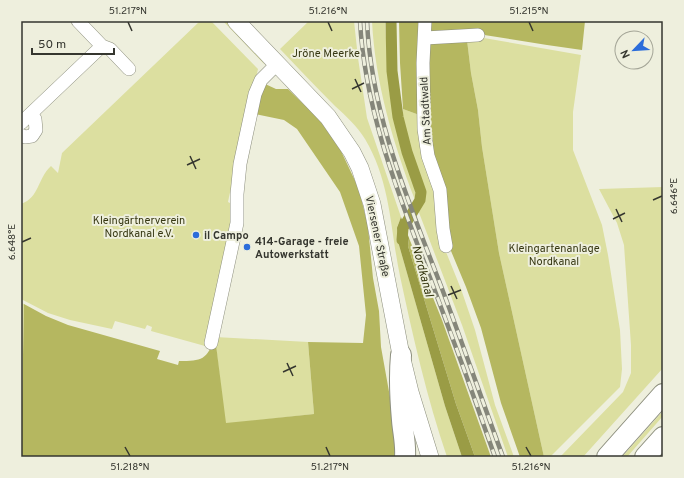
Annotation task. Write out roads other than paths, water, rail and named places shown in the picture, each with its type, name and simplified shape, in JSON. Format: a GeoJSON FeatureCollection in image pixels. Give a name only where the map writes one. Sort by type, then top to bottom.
{"type":"FeatureCollection","features":[{"type":"Feature","properties":{"kind":"highway"},"geometry":{"type":"LineString","coordinates":[[401,355],[399,373],[402,422],[406,445],[405,457]]}},
{"type":"Feature","properties":{"kind":"highway"},"geometry":{"type":"LineString","coordinates":[[607,457],[663,394]]}},
{"type":"Feature","properties":{"kind":"highway"},"geometry":{"type":"LineString","coordinates":[[645,457],[663,436]]}},
{"type":"Feature","properties":{"kind":"main road","name":"Viersener Straße"},"geometry":{"type":"LineString","coordinates":[[236,21],[328,117],[352,152],[360,168],[372,204],[401,355],[422,434],[430,457]]}},
{"type":"Feature","properties":{"kind":"street"},"geometry":{"type":"LineString","coordinates":[[78,21],[102,46],[110,49],[129,69]]}},
{"type":"Feature","properties":{"kind":"street","name":"Am Stadtwald"},"geometry":{"type":"LineString","coordinates":[[425,21],[423,63],[424,129],[428,156],[440,190],[446,246]]}},
{"type":"Feature","properties":{"kind":"street"},"geometry":{"type":"LineString","coordinates":[[425,38],[478,35]]}},
{"type":"Feature","properties":{"kind":"street"},"geometry":{"type":"LineString","coordinates":[[21,123],[102,46]]}},
{"type":"Feature","properties":{"kind":"street"},"geometry":{"type":"LineString","coordinates":[[211,343],[237,222],[237,194],[240,164],[255,94],[261,80],[277,64]]}},
{"type":"Feature","properties":{"kind":"street"},"geometry":{"type":"LineString","coordinates":[[21,135],[25,138],[32,136],[36,130],[35,119],[32,114]]}},
{"type":"Feature","properties":{"kind":"waterway","name":"Nordkanal"},"geometry":{"type":"LineString","coordinates":[[391,21],[392,71],[398,117],[407,152],[421,192],[420,200],[403,228],[402,240]]}},
{"type":"Feature","properties":{"kind":"railway"},"geometry":{"type":"LineString","coordinates":[[360,21],[363,55],[369,89],[386,155],[396,187],[495,457]]}},
{"type":"Feature","properties":{"kind":"railway"},"geometry":{"type":"LineString","coordinates":[[367,21],[370,56],[376,90],[383,123],[393,156],[503,457]]}},
{"type":"Feature","properties":{"kind":"place","name":"il Campo"},"geometry":{"type":"Point","coordinates":[196,235]}},
{"type":"Feature","properties":{"kind":"place","name":"414-Garage - freie Autowerkstatt"},"geometry":{"type":"Point","coordinates":[247,247]}},
{"type":"Feature","properties":{"kind":"park label","name":"Jröne Meerke"},"geometry":{"type":"Point","coordinates":[326,53]}},
{"type":"Feature","properties":{"kind":"park label","name":"Kleingärtnerverein Nordkanal e.V."},"geometry":{"type":"Point","coordinates":[139,226]}},
{"type":"Feature","properties":{"kind":"park label","name":"Kleingartenanlage Nordkanal"},"geometry":{"type":"Point","coordinates":[554,254]}}]}
